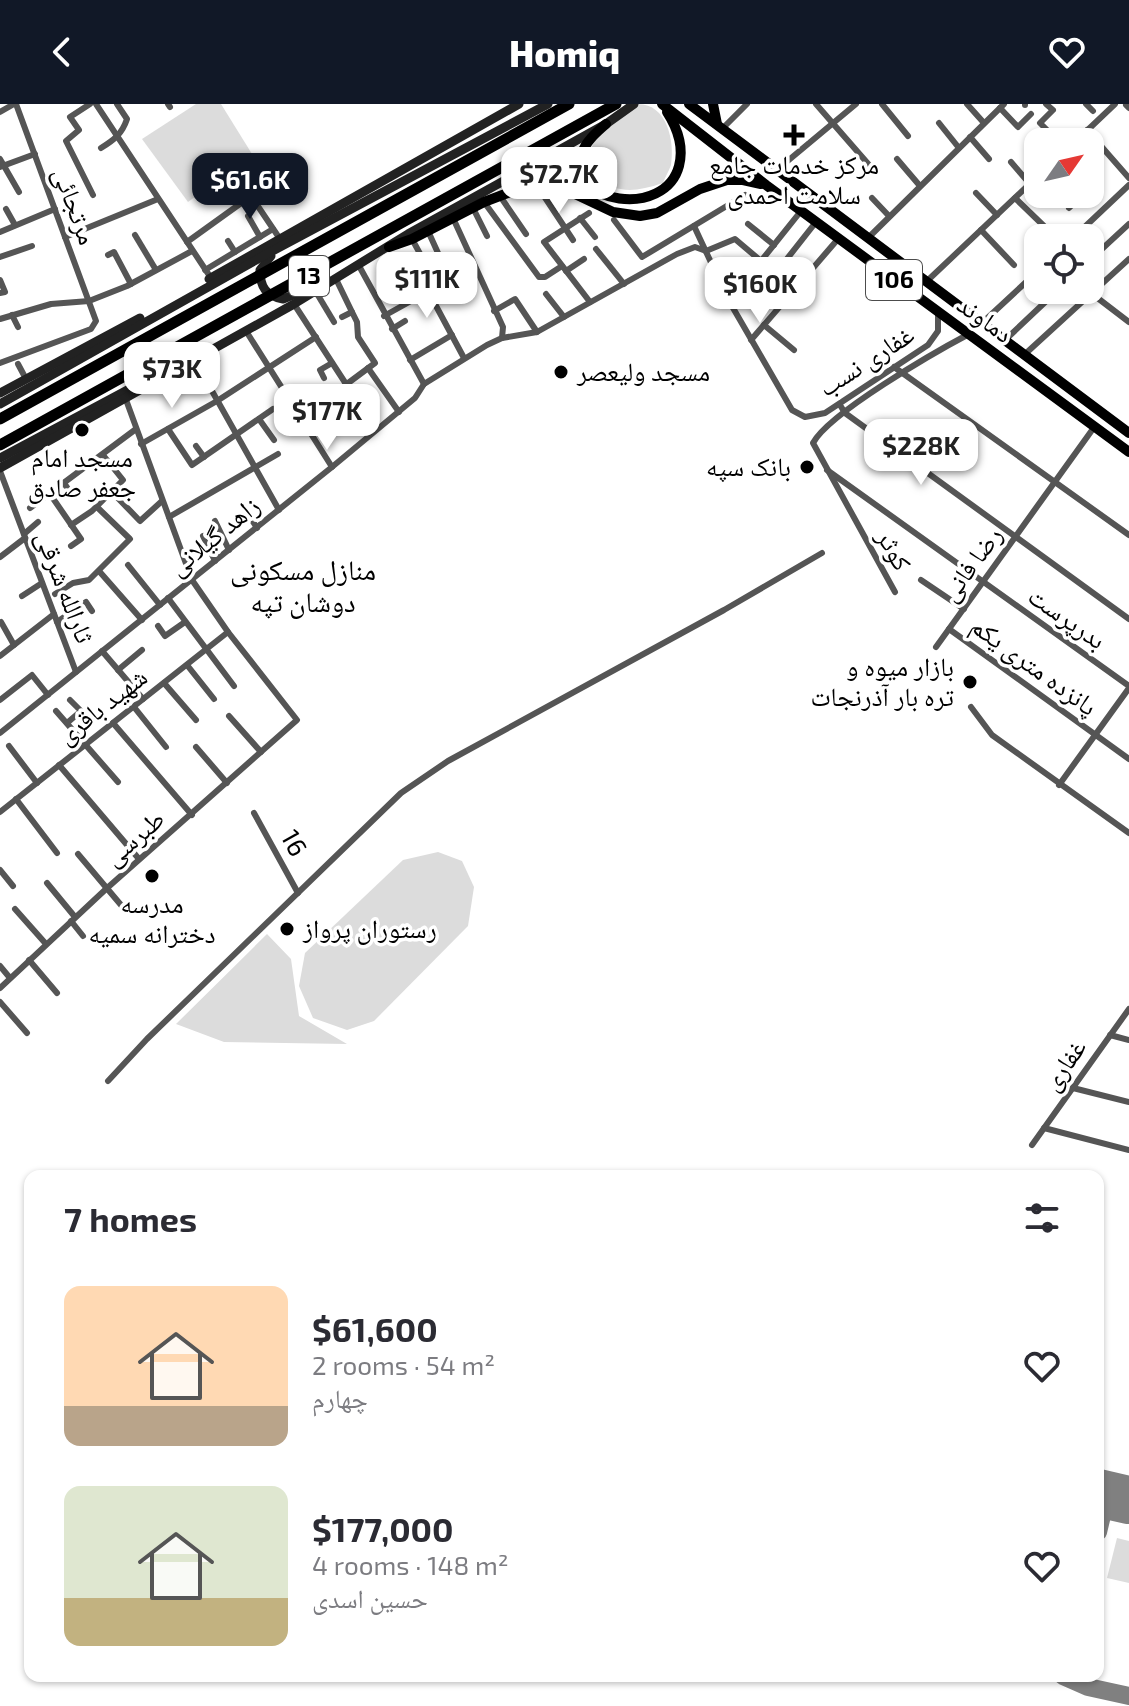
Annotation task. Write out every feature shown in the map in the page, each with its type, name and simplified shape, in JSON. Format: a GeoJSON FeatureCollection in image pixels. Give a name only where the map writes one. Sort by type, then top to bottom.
{"type":"FeatureCollection","features":[{"type":"Feature","properties":{"kind":"highway","name":"13"},"geometry":{"type":"LineString","coordinates":[[0,419],[569,104]]}},
{"type":"Feature","properties":{"kind":"highway","name":"13"},"geometry":{"type":"LineString","coordinates":[[0,445],[616,104]]}},
{"type":"Feature","properties":{"kind":"main road"},"geometry":{"type":"LineString","coordinates":[[0,404],[519,104]]}},
{"type":"Feature","properties":{"kind":"main road"},"geometry":{"type":"LineString","coordinates":[[138,319],[161,312],[208,274],[282,243],[548,104]]}},
{"type":"Feature","properties":{"kind":"main road"},"geometry":{"type":"LineString","coordinates":[[0,473],[125,397],[316,292],[408,234],[606,124],[634,104]]}},
{"type":"Feature","properties":{"kind":"main road"},"geometry":{"type":"LineString","coordinates":[[606,124],[583,150],[580,164],[590,187],[622,200],[636,200],[660,193],[676,175],[681,153],[677,130],[662,104]]}},
{"type":"Feature","properties":{"kind":"main road","name":"دماوند"},"geometry":{"type":"LineString","coordinates":[[662,104],[838,239],[1129,452]]}},
{"type":"Feature","properties":{"kind":"main road","name":"دماوند"},"geometry":{"type":"LineString","coordinates":[[689,104],[1129,433]]}},
{"type":"Feature","properties":{"kind":"main road"},"geometry":{"type":"LineString","coordinates":[[716,104],[720,127]]}},
{"type":"Feature","properties":{"kind":"main road"},"geometry":{"type":"LineString","coordinates":[[389,247],[525,185],[547,182],[613,212],[640,216],[657,213],[700,189],[727,180],[766,185]]}},
{"type":"Feature","properties":{"kind":"main road"},"geometry":{"type":"LineString","coordinates":[[282,243],[260,270],[262,285],[267,293],[283,299],[291,298],[346,272]]}},
{"type":"Feature","properties":{"kind":"main road"},"geometry":{"type":"LineString","coordinates":[[0,393],[177,297]]}},
{"type":"Feature","properties":{"kind":"main road"},"geometry":{"type":"LineString","coordinates":[[0,458],[123,391],[153,382]]}},
{"type":"Feature","properties":{"kind":"street"},"geometry":{"type":"LineString","coordinates":[[0,112],[15,104]]}},
{"type":"Feature","properties":{"kind":"street","name":"مرتجائی"},"geometry":{"type":"LineString","coordinates":[[0,363],[91,329],[96,321],[15,104]]}},
{"type":"Feature","properties":{"kind":"street"},"geometry":{"type":"LineString","coordinates":[[93,195],[66,141],[79,130],[70,117],[93,104],[208,274],[235,252],[273,229]]}},
{"type":"Feature","properties":{"kind":"street"},"geometry":{"type":"LineString","coordinates":[[720,127],[747,104]]}},
{"type":"Feature","properties":{"kind":"street"},"geometry":{"type":"LineString","coordinates":[[816,104],[870,166]]}},
{"type":"Feature","properties":{"kind":"street"},"geometry":{"type":"LineString","coordinates":[[778,169],[856,104]]}},
{"type":"Feature","properties":{"kind":"street"},"geometry":{"type":"LineString","coordinates":[[882,104],[908,136]]}},
{"type":"Feature","properties":{"kind":"street"},"geometry":{"type":"LineString","coordinates":[[967,104],[984,123]]}},
{"type":"Feature","properties":{"kind":"street"},"geometry":{"type":"LineString","coordinates":[[1045,128],[1040,123],[1053,110],[1046,104]]}},
{"type":"Feature","properties":{"kind":"street"},"geometry":{"type":"LineString","coordinates":[[1086,104],[1093,111]]}},
{"type":"Feature","properties":{"kind":"street"},"geometry":{"type":"LineString","coordinates":[[1089,128],[1115,104]]}},
{"type":"Feature","properties":{"kind":"street"},"geometry":{"type":"LineString","coordinates":[[101,148],[117,138],[127,119],[120,105]]}},
{"type":"Feature","properties":{"kind":"street"},"geometry":{"type":"LineString","coordinates":[[868,238],[1002,106],[1018,127],[1031,114]]}},
{"type":"Feature","properties":{"kind":"street"},"geometry":{"type":"LineString","coordinates":[[939,123],[959,148]]}},
{"type":"Feature","properties":{"kind":"street"},"geometry":{"type":"LineString","coordinates":[[970,137],[989,159]]}},
{"type":"Feature","properties":{"kind":"street"},"geometry":{"type":"LineString","coordinates":[[1104,149],[1129,178]]}},
{"type":"Feature","properties":{"kind":"street"},"geometry":{"type":"LineString","coordinates":[[19,192],[2,164],[35,154]]}},
{"type":"Feature","properties":{"kind":"street"},"geometry":{"type":"LineString","coordinates":[[897,159],[920,186]]}},
{"type":"Feature","properties":{"kind":"street"},"geometry":{"type":"LineString","coordinates":[[1011,162],[1024,177]]}},
{"type":"Feature","properties":{"kind":"street"},"geometry":{"type":"LineString","coordinates":[[1088,224],[1129,185]]}},
{"type":"Feature","properties":{"kind":"street"},"geometry":{"type":"LineString","coordinates":[[245,187],[282,243]]}},
{"type":"Feature","properties":{"kind":"street"},"geometry":{"type":"LineString","coordinates":[[540,190],[573,240]]}},
{"type":"Feature","properties":{"kind":"street"},"geometry":{"type":"LineString","coordinates":[[926,282],[1024,190]]}},
{"type":"Feature","properties":{"kind":"street"},"geometry":{"type":"LineString","coordinates":[[976,193],[997,215]]}},
{"type":"Feature","properties":{"kind":"street"},"geometry":{"type":"LineString","coordinates":[[614,220],[642,257],[745,195]]}},
{"type":"Feature","properties":{"kind":"street"},"geometry":{"type":"LineString","coordinates":[[187,242],[251,196]]}},
{"type":"Feature","properties":{"kind":"street"},"geometry":{"type":"LineString","coordinates":[[500,196],[526,234]]}},
{"type":"Feature","properties":{"kind":"street"},"geometry":{"type":"LineString","coordinates":[[872,198],[889,216]]}},
{"type":"Feature","properties":{"kind":"street"},"geometry":{"type":"LineString","coordinates":[[1015,198],[1042,224]]}},
{"type":"Feature","properties":{"kind":"street"},"geometry":{"type":"LineString","coordinates":[[65,237],[158,199]]}},
{"type":"Feature","properties":{"kind":"street"},"geometry":{"type":"LineString","coordinates":[[484,202],[539,277],[584,259]]}},
{"type":"Feature","properties":{"kind":"street"},"geometry":{"type":"LineString","coordinates":[[473,208],[487,236]]}},
{"type":"Feature","properties":{"kind":"street"},"geometry":{"type":"LineString","coordinates":[[6,209],[15,225]]}},
{"type":"Feature","properties":{"kind":"street"},"geometry":{"type":"LineString","coordinates":[[0,232],[55,209]]}},
{"type":"Feature","properties":{"kind":"street"},"geometry":{"type":"LineString","coordinates":[[729,301],[801,211]]}},
{"type":"Feature","properties":{"kind":"street"},"geometry":{"type":"LineString","coordinates":[[589,213],[544,242],[590,302]]}},
{"type":"Feature","properties":{"kind":"street"},"geometry":{"type":"LineString","coordinates":[[248,216],[260,237]]}},
{"type":"Feature","properties":{"kind":"street"},"geometry":{"type":"LineString","coordinates":[[453,218],[503,327],[502,338]]}},
{"type":"Feature","properties":{"kind":"street"},"geometry":{"type":"LineString","coordinates":[[580,218],[595,237]]}},
{"type":"Feature","properties":{"kind":"street"},"geometry":{"type":"LineString","coordinates":[[764,288],[816,222]]}},
{"type":"Feature","properties":{"kind":"street"},"geometry":{"type":"LineString","coordinates":[[748,224],[774,245]]}},
{"type":"Feature","properties":{"kind":"street"},"geometry":{"type":"LineString","coordinates":[[1104,247],[1129,224]]}},
{"type":"Feature","properties":{"kind":"street"},"geometry":{"type":"LineString","coordinates":[[694,226],[751,340],[838,239]]}},
{"type":"Feature","properties":{"kind":"street"},"geometry":{"type":"LineString","coordinates":[[206,228],[212,238]]}},
{"type":"Feature","properties":{"kind":"street"},"geometry":{"type":"LineString","coordinates":[[981,230],[1014,265]]}},
{"type":"Feature","properties":{"kind":"street"},"geometry":{"type":"LineString","coordinates":[[428,231],[438,253]]}},
{"type":"Feature","properties":{"kind":"street"},"geometry":{"type":"LineString","coordinates":[[135,235],[156,270]]}},
{"type":"Feature","properties":{"kind":"street"},"geometry":{"type":"LineString","coordinates":[[412,239],[424,261]]}},
{"type":"Feature","properties":{"kind":"street","name":"زاهد گیلانی"},"geometry":{"type":"LineString","coordinates":[[0,733],[399,412],[415,398],[424,384],[464,358],[502,338],[537,332],[695,247],[706,251],[735,239],[761,261]]}},
{"type":"Feature","properties":{"kind":"street"},"geometry":{"type":"LineString","coordinates":[[228,241],[235,252]]}},
{"type":"Feature","properties":{"kind":"street"},"geometry":{"type":"LineString","coordinates":[[668,242],[674,243],[677,254]]}},
{"type":"Feature","properties":{"kind":"street"},"geometry":{"type":"LineString","coordinates":[[0,257],[32,246]]}},
{"type":"Feature","properties":{"kind":"street"},"geometry":{"type":"LineString","coordinates":[[596,249],[624,284]]}},
{"type":"Feature","properties":{"kind":"street"},"geometry":{"type":"LineString","coordinates":[[0,319],[51,304],[89,301],[129,285],[192,251]]}},
{"type":"Feature","properties":{"kind":"street"},"geometry":{"type":"LineString","coordinates":[[108,255],[114,252],[131,295]]}},
{"type":"Feature","properties":{"kind":"street"},"geometry":{"type":"LineString","coordinates":[[1104,282],[1128,262]]}},
{"type":"Feature","properties":{"kind":"street"},"geometry":{"type":"LineString","coordinates":[[358,264],[424,384]]}},
{"type":"Feature","properties":{"kind":"street"},"geometry":{"type":"LineString","coordinates":[[384,316],[445,282],[440,270]]}},
{"type":"Feature","properties":{"kind":"street"},"geometry":{"type":"LineString","coordinates":[[324,401],[375,363],[358,337],[357,322],[336,279]]}},
{"type":"Feature","properties":{"kind":"street"},"geometry":{"type":"LineString","coordinates":[[0,280],[5,292],[0,293]]}},
{"type":"Feature","properties":{"kind":"street"},"geometry":{"type":"LineString","coordinates":[[982,324],[1024,284]]}},
{"type":"Feature","properties":{"kind":"street"},"geometry":{"type":"LineString","coordinates":[[428,291],[464,358]]}},
{"type":"Feature","properties":{"kind":"street"},"geometry":{"type":"LineString","coordinates":[[316,292],[334,322]]}},
{"type":"Feature","properties":{"kind":"street"},"geometry":{"type":"LineString","coordinates":[[546,294],[564,317]]}},
{"type":"Feature","properties":{"kind":"street"},"geometry":{"type":"LineString","coordinates":[[494,311],[515,299],[537,332]]}},
{"type":"Feature","properties":{"kind":"street"},"geometry":{"type":"LineString","coordinates":[[1104,303],[1129,322]]}},
{"type":"Feature","properties":{"kind":"street"},"geometry":{"type":"LineString","coordinates":[[294,304],[346,384]]}},
{"type":"Feature","properties":{"kind":"street"},"geometry":{"type":"LineString","coordinates":[[1004,341],[1043,304]]}},
{"type":"Feature","properties":{"kind":"street"},"geometry":{"type":"LineString","coordinates":[[1024,355],[1079,304]]}},
{"type":"Feature","properties":{"kind":"street"},"geometry":{"type":"LineString","coordinates":[[342,317],[352,312]]}},
{"type":"Feature","properties":{"kind":"street","name":"غفاری نسب"},"geometry":{"type":"LineString","coordinates":[[751,340],[792,410],[801,416],[811,416],[840,405],[934,339],[938,331],[938,312]]}},
{"type":"Feature","properties":{"kind":"street"},"geometry":{"type":"LineString","coordinates":[[12,315],[18,327]]}},
{"type":"Feature","properties":{"kind":"street"},"geometry":{"type":"LineString","coordinates":[[392,329],[405,321]]}},
{"type":"Feature","properties":{"kind":"street"},"geometry":{"type":"LineString","coordinates":[[764,325],[794,350]]}},
{"type":"Feature","properties":{"kind":"street"},"geometry":{"type":"LineString","coordinates":[[246,331],[332,467]]}},
{"type":"Feature","properties":{"kind":"street"},"geometry":{"type":"LineString","coordinates":[[845,413],[969,334]]}},
{"type":"Feature","properties":{"kind":"street"},"geometry":{"type":"LineString","coordinates":[[410,360],[452,335]]}},
{"type":"Feature","properties":{"kind":"street"},"geometry":{"type":"LineString","coordinates":[[141,444],[217,401],[316,337]]}},
{"type":"Feature","properties":{"kind":"street"},"geometry":{"type":"LineString","coordinates":[[194,359],[279,510]]}},
{"type":"Feature","properties":{"kind":"street"},"geometry":{"type":"LineString","coordinates":[[324,378],[320,370],[332,363]]}},
{"type":"Feature","properties":{"kind":"street"},"geometry":{"type":"LineString","coordinates":[[18,364],[26,379]]}},
{"type":"Feature","properties":{"kind":"street"},"geometry":{"type":"LineString","coordinates":[[894,367],[1129,535]]}},
{"type":"Feature","properties":{"kind":"street"},"geometry":{"type":"LineString","coordinates":[[368,368],[399,412]]}},
{"type":"Feature","properties":{"kind":"street"},"geometry":{"type":"LineString","coordinates":[[334,393],[355,424]]}},
{"type":"Feature","properties":{"kind":"street"},"geometry":{"type":"LineString","coordinates":[[125,397],[192,580],[228,632]]}},
{"type":"Feature","properties":{"kind":"street"},"geometry":{"type":"LineString","coordinates":[[840,405],[845,413],[1129,619]]}},
{"type":"Feature","properties":{"kind":"street"},"geometry":{"type":"LineString","coordinates":[[168,429],[194,468],[204,457],[273,409]]}},
{"type":"Feature","properties":{"kind":"street","name":"کوثر"},"geometry":{"type":"LineString","coordinates":[[845,413],[822,431],[813,443],[895,592]]}},
{"type":"Feature","properties":{"kind":"street"},"geometry":{"type":"LineString","coordinates":[[259,419],[274,440]]}},
{"type":"Feature","properties":{"kind":"street","name":"رضا فانی"},"geometry":{"type":"LineString","coordinates":[[936,647],[1095,426]]}},
{"type":"Feature","properties":{"kind":"street"},"geometry":{"type":"LineString","coordinates":[[30,508],[136,429]]}},
{"type":"Feature","properties":{"kind":"street"},"geometry":{"type":"LineString","coordinates":[[196,446],[204,457]]}},
{"type":"Feature","properties":{"kind":"street"},"geometry":{"type":"LineString","coordinates":[[169,517],[278,454]]}},
{"type":"Feature","properties":{"kind":"street"},"geometry":{"type":"LineString","coordinates":[[71,525],[97,507],[123,480],[103,455]]}},
{"type":"Feature","properties":{"kind":"street","name":"بدرپرست"},"geometry":{"type":"LineString","coordinates":[[827,470],[1129,687]]}},
{"type":"Feature","properties":{"kind":"street","name":"ثارالله شرقی"},"geometry":{"type":"LineString","coordinates":[[0,473],[76,672]]}},
{"type":"Feature","properties":{"kind":"street"},"geometry":{"type":"LineString","coordinates":[[64,483],[72,495]]}},
{"type":"Feature","properties":{"kind":"street"},"geometry":{"type":"LineString","coordinates":[[112,492],[140,521],[162,501]]}},
{"type":"Feature","properties":{"kind":"street"},"geometry":{"type":"LineString","coordinates":[[50,494],[81,539],[71,546]]}},
{"type":"Feature","properties":{"kind":"street"},"geometry":{"type":"LineString","coordinates":[[55,594],[73,583],[89,580],[130,539],[97,507]]}},
{"type":"Feature","properties":{"kind":"street"},"geometry":{"type":"LineString","coordinates":[[248,514],[257,528]]}},
{"type":"Feature","properties":{"kind":"street"},"geometry":{"type":"LineString","coordinates":[[215,521],[229,550]]}},
{"type":"Feature","properties":{"kind":"street"},"geometry":{"type":"LineString","coordinates":[[0,557],[38,522]]}},
{"type":"Feature","properties":{"kind":"street"},"geometry":{"type":"LineString","coordinates":[[203,536],[215,561]]}},
{"type":"Feature","properties":{"kind":"street"},"geometry":{"type":"LineString","coordinates":[[108,1081],[147,1039],[401,793],[448,761],[822,553]]}},
{"type":"Feature","properties":{"kind":"street"},"geometry":{"type":"LineString","coordinates":[[128,565],[160,605]]}},
{"type":"Feature","properties":{"kind":"street"},"geometry":{"type":"LineString","coordinates":[[99,571],[142,620]]}},
{"type":"Feature","properties":{"kind":"street"},"geometry":{"type":"LineString","coordinates":[[921,580],[964,609]]}},
{"type":"Feature","properties":{"kind":"street"},"geometry":{"type":"LineString","coordinates":[[22,596],[42,583]]}},
{"type":"Feature","properties":{"kind":"street"},"geometry":{"type":"LineString","coordinates":[[168,598],[234,686]]}},
{"type":"Feature","properties":{"kind":"street"},"geometry":{"type":"LineString","coordinates":[[0,656],[55,618],[86,602],[92,611]]}},
{"type":"Feature","properties":{"kind":"street"},"geometry":{"type":"LineString","coordinates":[[1,622],[14,645]]}},
{"type":"Feature","properties":{"kind":"street"},"geometry":{"type":"LineString","coordinates":[[158,626],[165,636],[185,622]]}},
{"type":"Feature","properties":{"kind":"street","name":"پانزده متری یکم"},"geometry":{"type":"LineString","coordinates":[[949,629],[1129,759]]}},
{"type":"Feature","properties":{"kind":"street","name":"شهید باقری"},"geometry":{"type":"LineString","coordinates":[[0,812],[228,632]]}},
{"type":"Feature","properties":{"kind":"street","name":"طبرسی"},"geometry":{"type":"LineString","coordinates":[[0,988],[139,859],[297,720],[228,632]]}},
{"type":"Feature","properties":{"kind":"street"},"geometry":{"type":"LineString","coordinates":[[118,670],[142,650]]}},
{"type":"Feature","properties":{"kind":"street"},"geometry":{"type":"LineString","coordinates":[[102,651],[143,699]]}},
{"type":"Feature","properties":{"kind":"street"},"geometry":{"type":"LineString","coordinates":[[187,665],[214,699]]}},
{"type":"Feature","properties":{"kind":"street"},"geometry":{"type":"LineString","coordinates":[[0,700],[32,675],[54,708],[118,782]]}},
{"type":"Feature","properties":{"kind":"street"},"geometry":{"type":"LineString","coordinates":[[164,683],[196,720]]}},
{"type":"Feature","properties":{"kind":"street"},"geometry":{"type":"LineString","coordinates":[[1059,785],[1129,687]]}},
{"type":"Feature","properties":{"kind":"street"},"geometry":{"type":"LineString","coordinates":[[67,723],[81,711],[70,700]]}},
{"type":"Feature","properties":{"kind":"street"},"geometry":{"type":"LineString","coordinates":[[134,707],[166,747]]}},
{"type":"Feature","properties":{"kind":"street"},"geometry":{"type":"LineString","coordinates":[[971,707],[992,735],[1129,833]]}},
{"type":"Feature","properties":{"kind":"street"},"geometry":{"type":"LineString","coordinates":[[229,716],[261,752]]}},
{"type":"Feature","properties":{"kind":"street"},"geometry":{"type":"LineString","coordinates":[[113,723],[192,815]]}},
{"type":"Feature","properties":{"kind":"street"},"geometry":{"type":"LineString","coordinates":[[9,746],[37,783]]}},
{"type":"Feature","properties":{"kind":"street"},"geometry":{"type":"LineString","coordinates":[[196,747],[227,783]]}},
{"type":"Feature","properties":{"kind":"street"},"geometry":{"type":"LineString","coordinates":[[59,765],[139,859]]}},
{"type":"Feature","properties":{"kind":"street"},"geometry":{"type":"LineString","coordinates":[[16,799],[57,853]]}},
{"type":"Feature","properties":{"kind":"street","name":"16"},"geometry":{"type":"LineString","coordinates":[[254,813],[298,893]]}},
{"type":"Feature","properties":{"kind":"street"},"geometry":{"type":"LineString","coordinates":[[78,854],[121,905]]}},
{"type":"Feature","properties":{"kind":"street"},"geometry":{"type":"LineString","coordinates":[[0,870],[13,886]]}},
{"type":"Feature","properties":{"kind":"street"},"geometry":{"type":"LineString","coordinates":[[47,883],[83,936]]}},
{"type":"Feature","properties":{"kind":"street"},"geometry":{"type":"LineString","coordinates":[[15,909],[46,944]]}},
{"type":"Feature","properties":{"kind":"street"},"geometry":{"type":"LineString","coordinates":[[29,960],[57,993]]}},
{"type":"Feature","properties":{"kind":"street"},"geometry":{"type":"LineString","coordinates":[[0,966],[10,978]]}},
{"type":"Feature","properties":{"kind":"street"},"geometry":{"type":"LineString","coordinates":[[0,1002],[27,1033]]}},
{"type":"Feature","properties":{"kind":"street","name":"غفاری"},"geometry":{"type":"LineString","coordinates":[[1032,1145],[1129,1009]]}},
{"type":"Feature","properties":{"kind":"street"},"geometry":{"type":"LineString","coordinates":[[1110,1035],[1129,1040]]}},
{"type":"Feature","properties":{"kind":"street"},"geometry":{"type":"LineString","coordinates":[[1073,1088],[1129,1102]]}},
{"type":"Feature","properties":{"kind":"street"},"geometry":{"type":"LineString","coordinates":[[1044,1128],[1129,1150]]}},
{"type":"Feature","properties":{"kind":"shaded area"},"geometry":{"type":"Polygon","coordinates":[[[196,104],[221,104],[252,154],[188,202],[142,139],[196,104]]]}},
{"type":"Feature","properties":{"kind":"shaded area"},"geometry":{"type":"Polygon","coordinates":[[[638,104],[656,110],[667,126],[672,145],[671,165],[663,183],[643,189],[618,189],[591,177],[590,153],[601,134],[638,104]]]}},
{"type":"Feature","properties":{"kind":"shaded area"},"geometry":{"type":"Polygon","coordinates":[[[577,149],[572,167],[585,195],[551,179],[526,179],[515,183],[577,149]]]}},
{"type":"Feature","properties":{"kind":"shaded area"},"geometry":{"type":"Polygon","coordinates":[[[438,852],[462,861],[474,887],[468,926],[374,1021],[347,1030],[313,1018],[299,986],[305,953],[403,860],[438,852]]]}},
{"type":"Feature","properties":{"kind":"shaded area"},"geometry":{"type":"Polygon","coordinates":[[[267,934],[291,959],[299,1016],[347,1044],[224,1042],[176,1024],[267,934]]]}},
{"type":"Feature","properties":{"kind":"shaded area"},"geometry":{"type":"Polygon","coordinates":[[[1117,1538],[1129,1541],[1129,1583],[1107,1578],[1117,1538]]]}},
{"type":"Feature","properties":{"kind":"taxiway"},"geometry":{"type":"LineString","coordinates":[[1104,1507],[1107,1495]]}},
{"type":"Feature","properties":{"kind":"taxiway"},"geometry":{"type":"LineString","coordinates":[[1077,1682],[1129,1696]]}},
{"type":"Feature","properties":{"kind":"runway"},"geometry":{"type":"LineString","coordinates":[[1104,1494],[1129,1500]]}},
{"type":"Feature","properties":{"kind":"place","name":"مرکز خدمات جامع سلامت احمدی"},"geometry":{"type":"Point","coordinates":[794,135]}},
{"type":"Feature","properties":{"kind":"place","name":"مسجد ولیعصر"},"geometry":{"type":"Point","coordinates":[561,372]}},
{"type":"Feature","properties":{"kind":"place","name":"مسجد امام جعفر صادق"},"geometry":{"type":"Point","coordinates":[82,430]}},
{"type":"Feature","properties":{"kind":"place","name":"بانک سپه"},"geometry":{"type":"Point","coordinates":[807,467]}},
{"type":"Feature","properties":{"kind":"place","name":"بازار میوه و تره بار آذرنجات"},"geometry":{"type":"Point","coordinates":[970,682]}},
{"type":"Feature","properties":{"kind":"place","name":"مدرسه دخترانه سمیه"},"geometry":{"type":"Point","coordinates":[152,876]}},
{"type":"Feature","properties":{"kind":"place","name":"رستوران پرواز"},"geometry":{"type":"Point","coordinates":[287,929]}},
{"type":"Feature","properties":{"kind":"district","name":"منازل مسکونی دوشان تپه"},"geometry":{"type":"Point","coordinates":[303,586]}}]}
